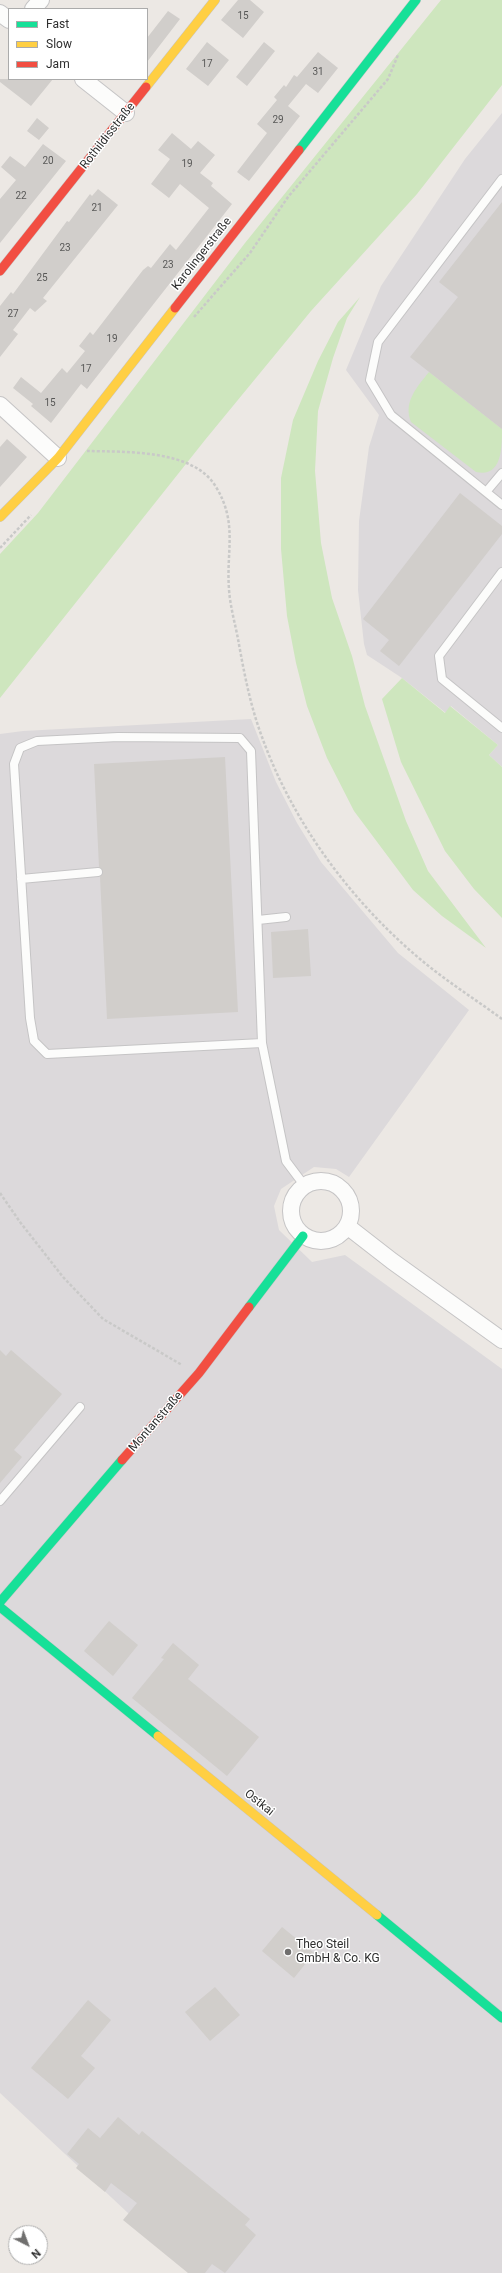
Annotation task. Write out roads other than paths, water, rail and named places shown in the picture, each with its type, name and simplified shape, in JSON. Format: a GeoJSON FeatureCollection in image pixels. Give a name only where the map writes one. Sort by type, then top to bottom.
{"type":"FeatureCollection","features":[{"type":"Feature","properties":{"kind":"street","name":"Rothildisstraße"},"geometry":{"type":"LineString","coordinates":[[0,271],[215,0]]}},
{"type":"Feature","properties":{"kind":"street","name":"Karolingerstraße"},"geometry":{"type":"LineString","coordinates":[[0,517],[58,458],[416,0]]}},
{"type":"Feature","properties":{"kind":"street"},"geometry":{"type":"LineString","coordinates":[[0,13],[8,19]]}},
{"type":"Feature","properties":{"kind":"street"},"geometry":{"type":"LineString","coordinates":[[84,80],[126,113]]}},
{"type":"Feature","properties":{"kind":"street"},"geometry":{"type":"LineString","coordinates":[[0,405],[58,458]]}},
{"type":"Feature","properties":{"kind":"street"},"geometry":{"type":"LineString","coordinates":[[316,1180],[327,1181],[337,1185],[344,1191],[351,1206],[351,1216],[347,1226],[341,1234],[331,1239],[321,1241],[303,1236],[296,1228],[290,1213],[292,1202],[296,1193],[304,1185],[316,1180]]}},
{"type":"Feature","properties":{"kind":"street"},"geometry":{"type":"LineString","coordinates":[[347,1226],[392,1261],[502,1340]]}},
{"type":"Feature","properties":{"kind":"street","name":"Montanstraße"},"geometry":{"type":"LineString","coordinates":[[0,1602],[199,1373],[303,1236]]}},
{"type":"Feature","properties":{"kind":"street","name":"Ostkai"},"geometry":{"type":"LineString","coordinates":[[0,1607],[502,2018]]}},
{"type":"Feature","properties":{"kind":"lane"},"geometry":{"type":"LineString","coordinates":[[502,179],[378,342],[370,380],[391,415],[502,505]]}},
{"type":"Feature","properties":{"kind":"lane"},"geometry":{"type":"LineString","coordinates":[[486,492],[502,473]]}},
{"type":"Feature","properties":{"kind":"lane"},"geometry":{"type":"LineString","coordinates":[[502,572],[439,656],[442,679],[502,728]]}},
{"type":"Feature","properties":{"kind":"lane"},"geometry":{"type":"LineString","coordinates":[[262,1043],[47,1054],[34,1041],[30,1018],[14,764],[20,748],[37,741],[118,738],[240,738],[250,751],[262,1043],[286,1161],[304,1185]]}},
{"type":"Feature","properties":{"kind":"lane"},"geometry":{"type":"LineString","coordinates":[[22,879],[98,872]]}},
{"type":"Feature","properties":{"kind":"lane"},"geometry":{"type":"LineString","coordinates":[[258,920],[286,916]]}},
{"type":"Feature","properties":{"kind":"lane"},"geometry":{"type":"LineString","coordinates":[[0,1501],[80,1407]]}},
{"type":"Feature","properties":{"kind":"place","name":"Theo Steil GmbH & Co. KG"},"geometry":{"type":"Point","coordinates":[288,1952]}}]}
